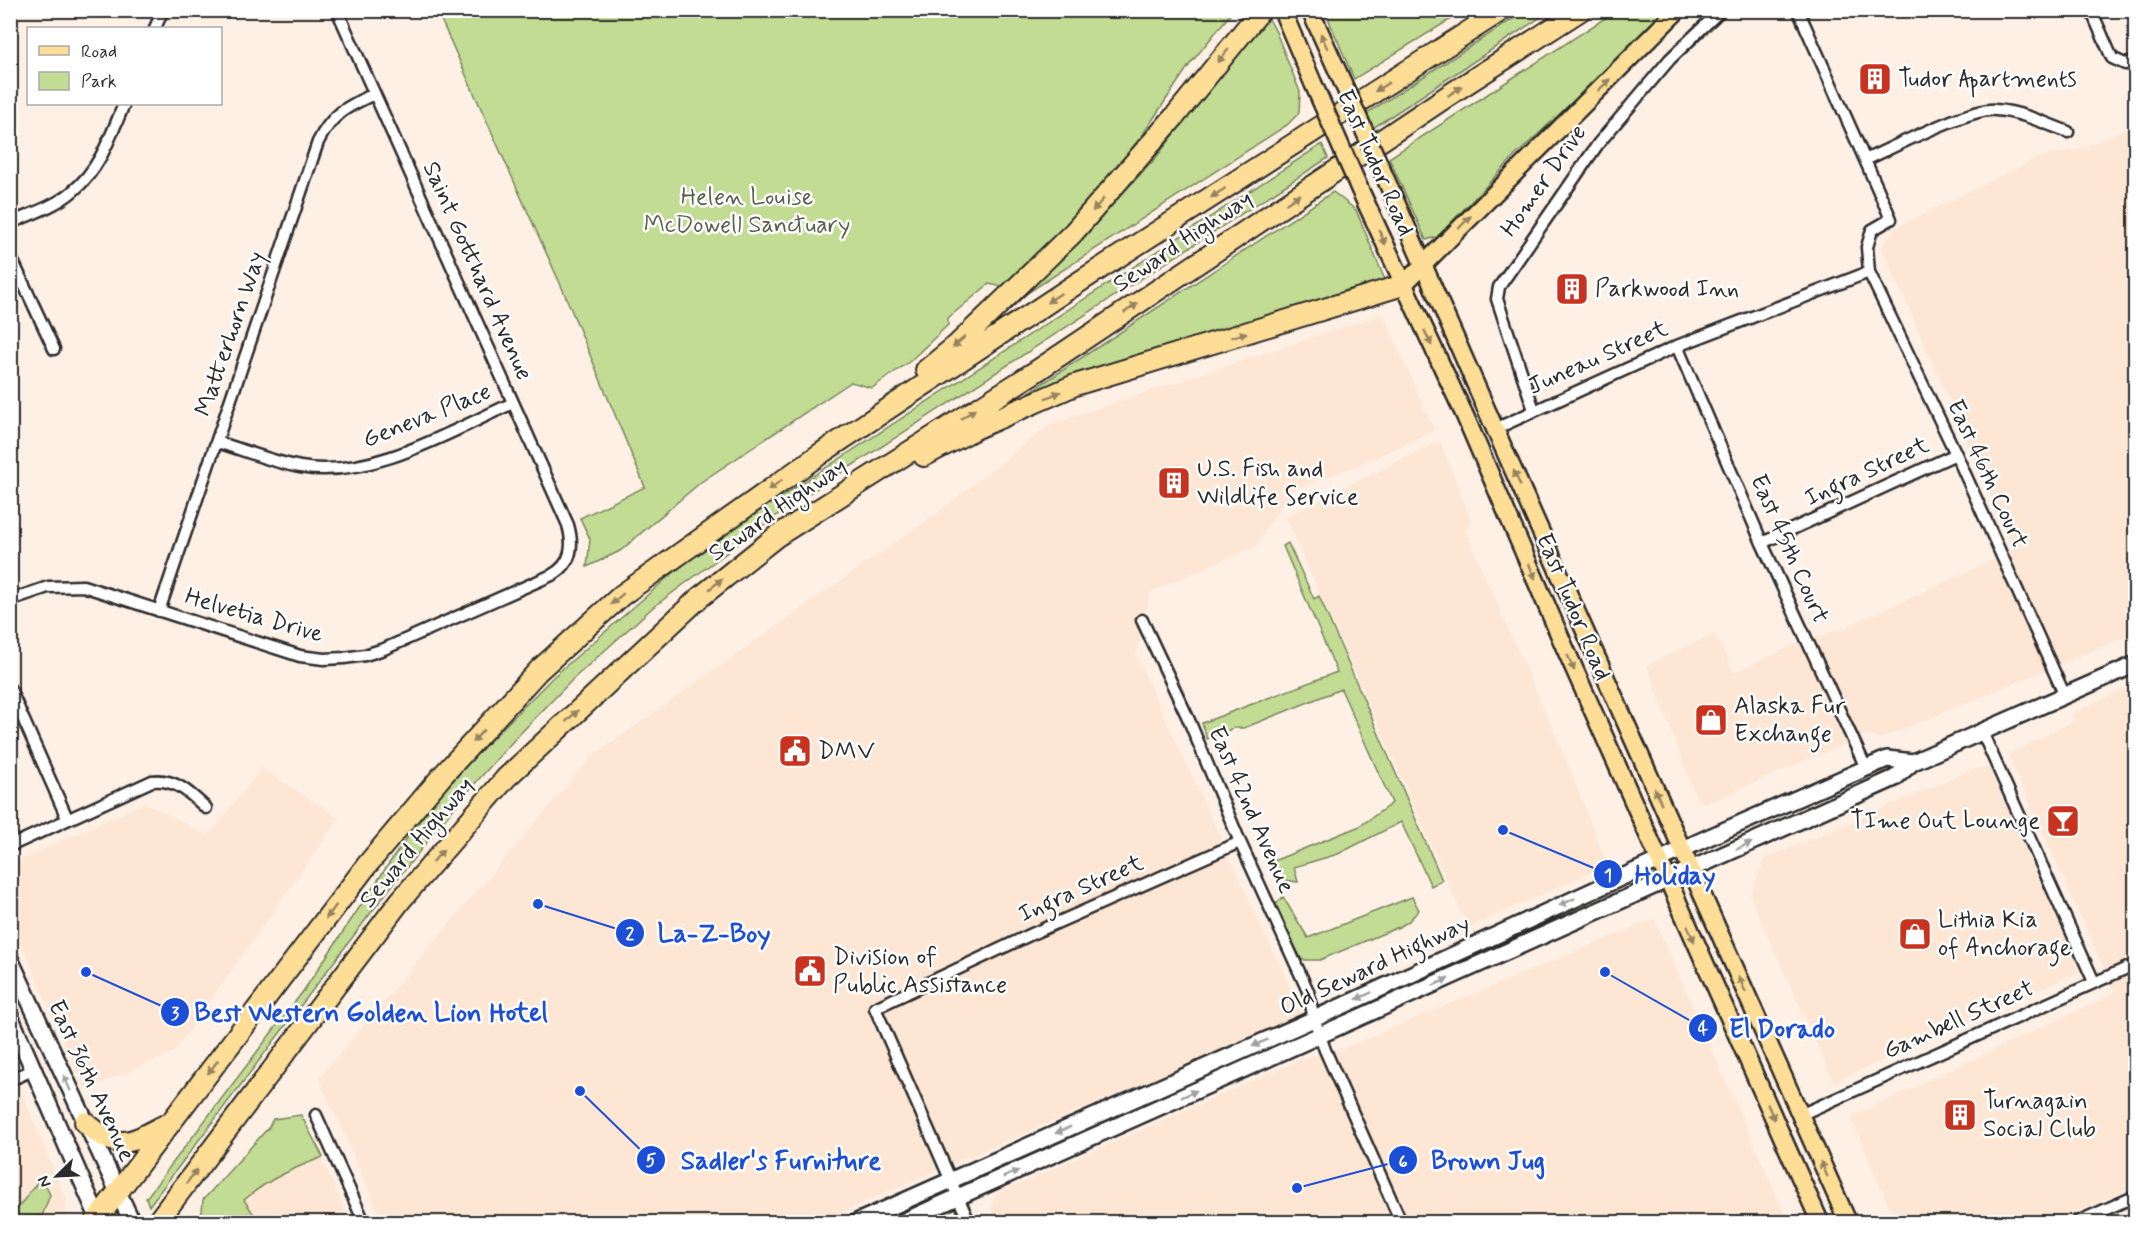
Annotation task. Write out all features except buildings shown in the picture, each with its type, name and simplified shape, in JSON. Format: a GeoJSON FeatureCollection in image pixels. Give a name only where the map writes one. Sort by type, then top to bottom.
{"type":"FeatureCollection","features":[{"type":"Feature","properties":{"kind":"highway"},"geometry":{"type":"LineString","coordinates":[[823,452],[958,344],[1073,233],[1175,116],[1261,10]]}},
{"type":"Feature","properties":{"kind":"highway","name":"Seward Highway"},"geometry":{"type":"LineString","coordinates":[[98,1221],[367,865],[442,776],[539,670],[622,595],[823,452],[1076,284],[1502,10]]}},
{"type":"Feature","properties":{"kind":"highway","name":"Seward Highway"},"geometry":{"type":"LineString","coordinates":[[157,1222],[400,901],[506,778],[699,598],[777,536],[1035,372],[1452,93],[1581,10]]}},
{"type":"Feature","properties":{"kind":"highway"},"geometry":{"type":"LineString","coordinates":[[777,536],[979,427],[1075,386],[1403,285]]}},
{"type":"Feature","properties":{"kind":"highway"},"geometry":{"type":"LineString","coordinates":[[85,1122],[101,1137],[119,1143],[138,1139],[171,1122]]}},
{"type":"Feature","properties":{"kind":"main road","name":"East Tudor Road"},"geometry":{"type":"LineString","coordinates":[[1281,10],[1403,285],[1465,416],[1667,881],[1820,1222]]}},
{"type":"Feature","properties":{"kind":"main road","name":"East Tudor Road"},"geometry":{"type":"LineString","coordinates":[[1310,10],[1848,1222]]}},
{"type":"Feature","properties":{"kind":"main road","name":"Homer Drive"},"geometry":{"type":"LineString","coordinates":[[1403,285],[1678,10]]}},
{"type":"Feature","properties":{"kind":"main road","name":"Old Seward Highway"},"geometry":{"type":"LineString","coordinates":[[902,1222],[1895,778],[1913,762],[2136,664]]}},
{"type":"Feature","properties":{"kind":"main road","name":"Old Seward Highway"},"geometry":{"type":"LineString","coordinates":[[857,1222],[1314,1019],[1658,860],[1866,768],[1887,759],[1913,762]]}},
{"type":"Feature","properties":{"kind":"main road","name":"East 36th Avenue"},"geometry":{"type":"LineString","coordinates":[[10,959],[132,1222]]}},
{"type":"Feature","properties":{"kind":"main road","name":"East 36th Avenue"},"geometry":{"type":"LineString","coordinates":[[10,1016],[98,1221]]}},
{"type":"Feature","properties":{"kind":"street"},"geometry":{"type":"LineString","coordinates":[[155,27],[163,10]]}},
{"type":"Feature","properties":{"kind":"street","name":"Saint Gotthard Avenue"},"geometry":{"type":"LineString","coordinates":[[337,10],[568,525],[572,539],[571,550]]}},
{"type":"Feature","properties":{"kind":"street","name":"Homer Drive"},"geometry":{"type":"LineString","coordinates":[[1534,410],[1497,299],[1499,287],[1598,144],[1670,59],[1721,10]]}},
{"type":"Feature","properties":{"kind":"street"},"geometry":{"type":"LineString","coordinates":[[1798,10],[1891,219],[1872,230],[1867,247],[1869,272]]}},
{"type":"Feature","properties":{"kind":"street"},"geometry":{"type":"LineString","coordinates":[[2091,10],[2112,58],[2125,64],[2136,62]]}},
{"type":"Feature","properties":{"kind":"street","name":"Matterhorn Way"},"geometry":{"type":"LineString","coordinates":[[159,611],[318,142],[324,130],[346,107],[374,94]]}},
{"type":"Feature","properties":{"kind":"street"},"geometry":{"type":"LineString","coordinates":[[10,223],[56,203],[86,179],[98,164],[124,105]]}},
{"type":"Feature","properties":{"kind":"street"},"geometry":{"type":"LineString","coordinates":[[1865,160],[1967,115],[1994,109],[2021,115],[2068,132]]}},
{"type":"Feature","properties":{"kind":"street"},"geometry":{"type":"LineString","coordinates":[[10,255],[54,349]]}},
{"type":"Feature","properties":{"kind":"street","name":"Juneau Street"},"geometry":{"type":"LineString","coordinates":[[1495,429],[1677,346],[1869,272]]}},
{"type":"Feature","properties":{"kind":"street","name":"East 46th Court"},"geometry":{"type":"LineString","coordinates":[[1869,272],[1956,454],[2066,696]]}},
{"type":"Feature","properties":{"kind":"street","name":"East 45th Court"},"geometry":{"type":"LineString","coordinates":[[1677,346],[1762,543],[1866,768]]}},
{"type":"Feature","properties":{"kind":"street","name":"Geneva Place"},"geometry":{"type":"LineString","coordinates":[[217,442],[300,467],[317,469],[343,467],[373,463],[399,455],[513,403]]}},
{"type":"Feature","properties":{"kind":"street","name":"Ingra Street"},"geometry":{"type":"LineString","coordinates":[[1762,543],[1956,454]]}},
{"type":"Feature","properties":{"kind":"street","name":"Helvetia Drive"},"geometry":{"type":"LineString","coordinates":[[10,600],[48,587],[83,586],[279,651],[312,657],[344,658],[384,649],[552,575],[562,570],[571,550]]}},
{"type":"Feature","properties":{"kind":"street","name":"East 42nd Avenue"},"geometry":{"type":"LineString","coordinates":[[1142,620],[1188,718],[1240,842],[1308,991],[1314,1019],[1346,1099],[1401,1222]]}},
{"type":"Feature","properties":{"kind":"street"},"geometry":{"type":"LineString","coordinates":[[10,688],[67,818]]}},
{"type":"Feature","properties":{"kind":"street"},"geometry":{"type":"LineString","coordinates":[[1982,732],[2094,982]]}},
{"type":"Feature","properties":{"kind":"street"},"geometry":{"type":"LineString","coordinates":[[10,846],[152,781],[159,780],[180,786],[206,808]]}},
{"type":"Feature","properties":{"kind":"street","name":"Ingra Street"},"geometry":{"type":"LineString","coordinates":[[950,1180],[875,1008],[1034,933],[1240,842]]}},
{"type":"Feature","properties":{"kind":"street","name":"Gambell Street"},"geometry":{"type":"LineString","coordinates":[[1800,1114],[2136,964]]}},
{"type":"Feature","properties":{"kind":"street"},"geometry":{"type":"LineString","coordinates":[[10,1080],[33,1070]]}},
{"type":"Feature","properties":{"kind":"street"},"geometry":{"type":"LineString","coordinates":[[316,1115],[364,1222]]}},
{"type":"Feature","properties":{"kind":"street"},"geometry":{"type":"LineString","coordinates":[[950,1180],[969,1222]]}},
{"type":"Feature","properties":{"kind":"street"},"geometry":{"type":"LineString","coordinates":[[2077,1222],[2136,1196]]}},
{"type":"Feature","properties":{"kind":"shaded area"},"geometry":{"type":"Polygon","coordinates":[[[2135,125],[2135,633],[1879,739],[1867,734],[1707,803],[1698,801],[1647,665],[1715,634],[1734,673],[1795,645],[1842,629],[2014,549],[1882,247],[1895,228],[2040,157],[2077,150],[2135,125]]]}},
{"type":"Feature","properties":{"kind":"shaded area"},"geometry":{"type":"Polygon","coordinates":[[[1383,314],[1434,430],[1368,461],[1290,491],[1256,546],[1150,592],[1136,656],[1303,1016],[925,1175],[820,1222],[383,1222],[319,1078],[591,757],[936,514],[1051,424],[1383,314]]]}},
{"type":"Feature","properties":{"kind":"shaded area"},"geometry":{"type":"Polygon","coordinates":[[[1440,441],[1471,520],[1465,531],[1566,760],[1607,865],[1468,928],[1286,517],[1440,441]]]}},
{"type":"Feature","properties":{"kind":"shaded area"},"geometry":{"type":"Polygon","coordinates":[[[2135,684],[2135,1187],[2052,1222],[1896,1222],[1851,1117],[2115,993],[2008,755],[2074,721],[2073,713],[2135,684]]]}},
{"type":"Feature","properties":{"kind":"shaded area"},"geometry":{"type":"Polygon","coordinates":[[[261,768],[339,818],[174,1052],[85,1090],[11,919],[11,864],[145,803],[209,836],[261,768]]]}},
{"type":"Feature","properties":{"kind":"shaded area","name":"Lithia Kia of Anchorage"},"geometry":{"type":"Polygon","coordinates":[[[1989,768],[2080,971],[1834,1082],[1750,896],[1765,859],[1974,769],[1989,768]]]}},
{"type":"Feature","properties":{"kind":"shaded area"},"geometry":{"type":"Polygon","coordinates":[[[1654,919],[1788,1222],[998,1222],[992,1209],[996,1194],[1307,1057],[1342,1049],[1654,919]]]}},
{"type":"Feature","properties":{"kind":"shaded area"},"geometry":{"type":"Polygon","coordinates":[[[10,1065],[67,1201],[61,1222],[11,1222],[10,1065]]]}},
{"type":"Feature","properties":{"kind":"shaded area"},"geometry":{"type":"Polygon","coordinates":[[[313,1140],[350,1222],[218,1222],[233,1200],[313,1140]]]}},
{"type":"Feature","properties":{"kind":"green space","name":"Helen Louise McDowell Sanctuary"},"geometry":{"type":"Polygon","coordinates":[[[437,11],[1233,11],[1190,64],[1143,134],[1075,222],[1015,273],[1003,287],[989,284],[948,318],[948,325],[909,362],[872,388],[851,382],[701,482],[620,551],[587,567],[590,539],[580,518],[645,487],[563,290],[437,11]]]}},
{"type":"Feature","properties":{"kind":"green space"},"geometry":{"type":"Polygon","coordinates":[[[1325,11],[1464,11],[1354,79],[1325,11]]]}},
{"type":"Feature","properties":{"kind":"green space"},"geometry":{"type":"Polygon","coordinates":[[[1525,11],[1550,11],[1373,128],[1367,113],[1525,11]]]}},
{"type":"Feature","properties":{"kind":"green space"},"geometry":{"type":"Polygon","coordinates":[[[1616,11],[1669,11],[1515,156],[1437,237],[1426,240],[1389,158],[1616,11]]]}},
{"type":"Feature","properties":{"kind":"green space"},"geometry":{"type":"Polygon","coordinates":[[[1269,19],[1300,92],[1299,113],[1287,125],[1015,301],[1081,237],[1154,160],[1259,26],[1269,19]]]}},
{"type":"Feature","properties":{"kind":"green space"},"geometry":{"type":"Polygon","coordinates":[[[1322,144],[1328,158],[791,505],[652,608],[573,679],[462,798],[383,897],[149,1206],[146,1198],[304,990],[430,806],[553,677],[712,542],[1322,144]]]}},
{"type":"Feature","properties":{"kind":"green space"},"geometry":{"type":"Polygon","coordinates":[[[1333,192],[1356,210],[1385,280],[1082,375],[1032,396],[1022,397],[1333,192]]]}},
{"type":"Feature","properties":{"kind":"green space"},"geometry":{"type":"Polygon","coordinates":[[[1288,543],[1314,599],[1319,596],[1442,880],[1431,886],[1401,822],[1338,854],[1294,867],[1298,882],[1278,879],[1271,862],[1360,826],[1392,803],[1341,689],[1244,728],[1234,728],[1207,739],[1202,723],[1337,672],[1283,546],[1288,543]]]}},
{"type":"Feature","properties":{"kind":"green space"},"geometry":{"type":"Polygon","coordinates":[[[1283,897],[1308,938],[1412,897],[1419,910],[1401,926],[1320,960],[1302,960],[1274,906],[1283,897]]]}},
{"type":"Feature","properties":{"kind":"green space"},"geometry":{"type":"Polygon","coordinates":[[[301,1115],[323,1157],[282,1175],[262,1186],[244,1200],[259,1222],[201,1222],[203,1200],[269,1127],[273,1119],[301,1115]]]}},
{"type":"Feature","properties":{"kind":"green space"},"geometry":{"type":"Polygon","coordinates":[[[42,1176],[50,1195],[42,1216],[34,1216],[33,1222],[11,1222],[11,1217],[42,1176]]]}},
{"type":"Feature","properties":{"kind":"place","name":"Tudor Apartments"},"geometry":{"type":"Point","coordinates":[1875,79]}},
{"type":"Feature","properties":{"kind":"place","name":"Parkwood Inn"},"geometry":{"type":"Point","coordinates":[1572,289]}},
{"type":"Feature","properties":{"kind":"place","name":"U.S. Fish and Wildlife Service"},"geometry":{"type":"Point","coordinates":[1174,483]}},
{"type":"Feature","properties":{"kind":"place","name":"Alaska Fur Exchange"},"geometry":{"type":"Point","coordinates":[1711,720]}},
{"type":"Feature","properties":{"kind":"place","name":"DMV"},"geometry":{"type":"Point","coordinates":[795,751]}},
{"type":"Feature","properties":{"kind":"place","name":"TIme Out Lounge"},"geometry":{"type":"Point","coordinates":[2063,821]}},
{"type":"Feature","properties":{"kind":"place","name":"Holiday"},"geometry":{"type":"Point","coordinates":[1503,830]}},
{"type":"Feature","properties":{"kind":"place","name":"La-Z-Boy"},"geometry":{"type":"Point","coordinates":[538,904]}},
{"type":"Feature","properties":{"kind":"place","name":"Lithia Kia of Anchorage"},"geometry":{"type":"Point","coordinates":[1915,934]}},
{"type":"Feature","properties":{"kind":"place","name":"Division of Public Assistance"},"geometry":{"type":"Point","coordinates":[810,971]}},
{"type":"Feature","properties":{"kind":"place","name":"Best Western Golden Lion Hotel"},"geometry":{"type":"Point","coordinates":[86,972]}},
{"type":"Feature","properties":{"kind":"place","name":"El Dorado"},"geometry":{"type":"Point","coordinates":[1605,972]}},
{"type":"Feature","properties":{"kind":"place","name":"Sadler's Furniture"},"geometry":{"type":"Point","coordinates":[580,1091]}},
{"type":"Feature","properties":{"kind":"place","name":"Turnagain Social Club"},"geometry":{"type":"Point","coordinates":[1960,1115]}},
{"type":"Feature","properties":{"kind":"place","name":"Brown Jug"},"geometry":{"type":"Point","coordinates":[1297,1188]}}]}
